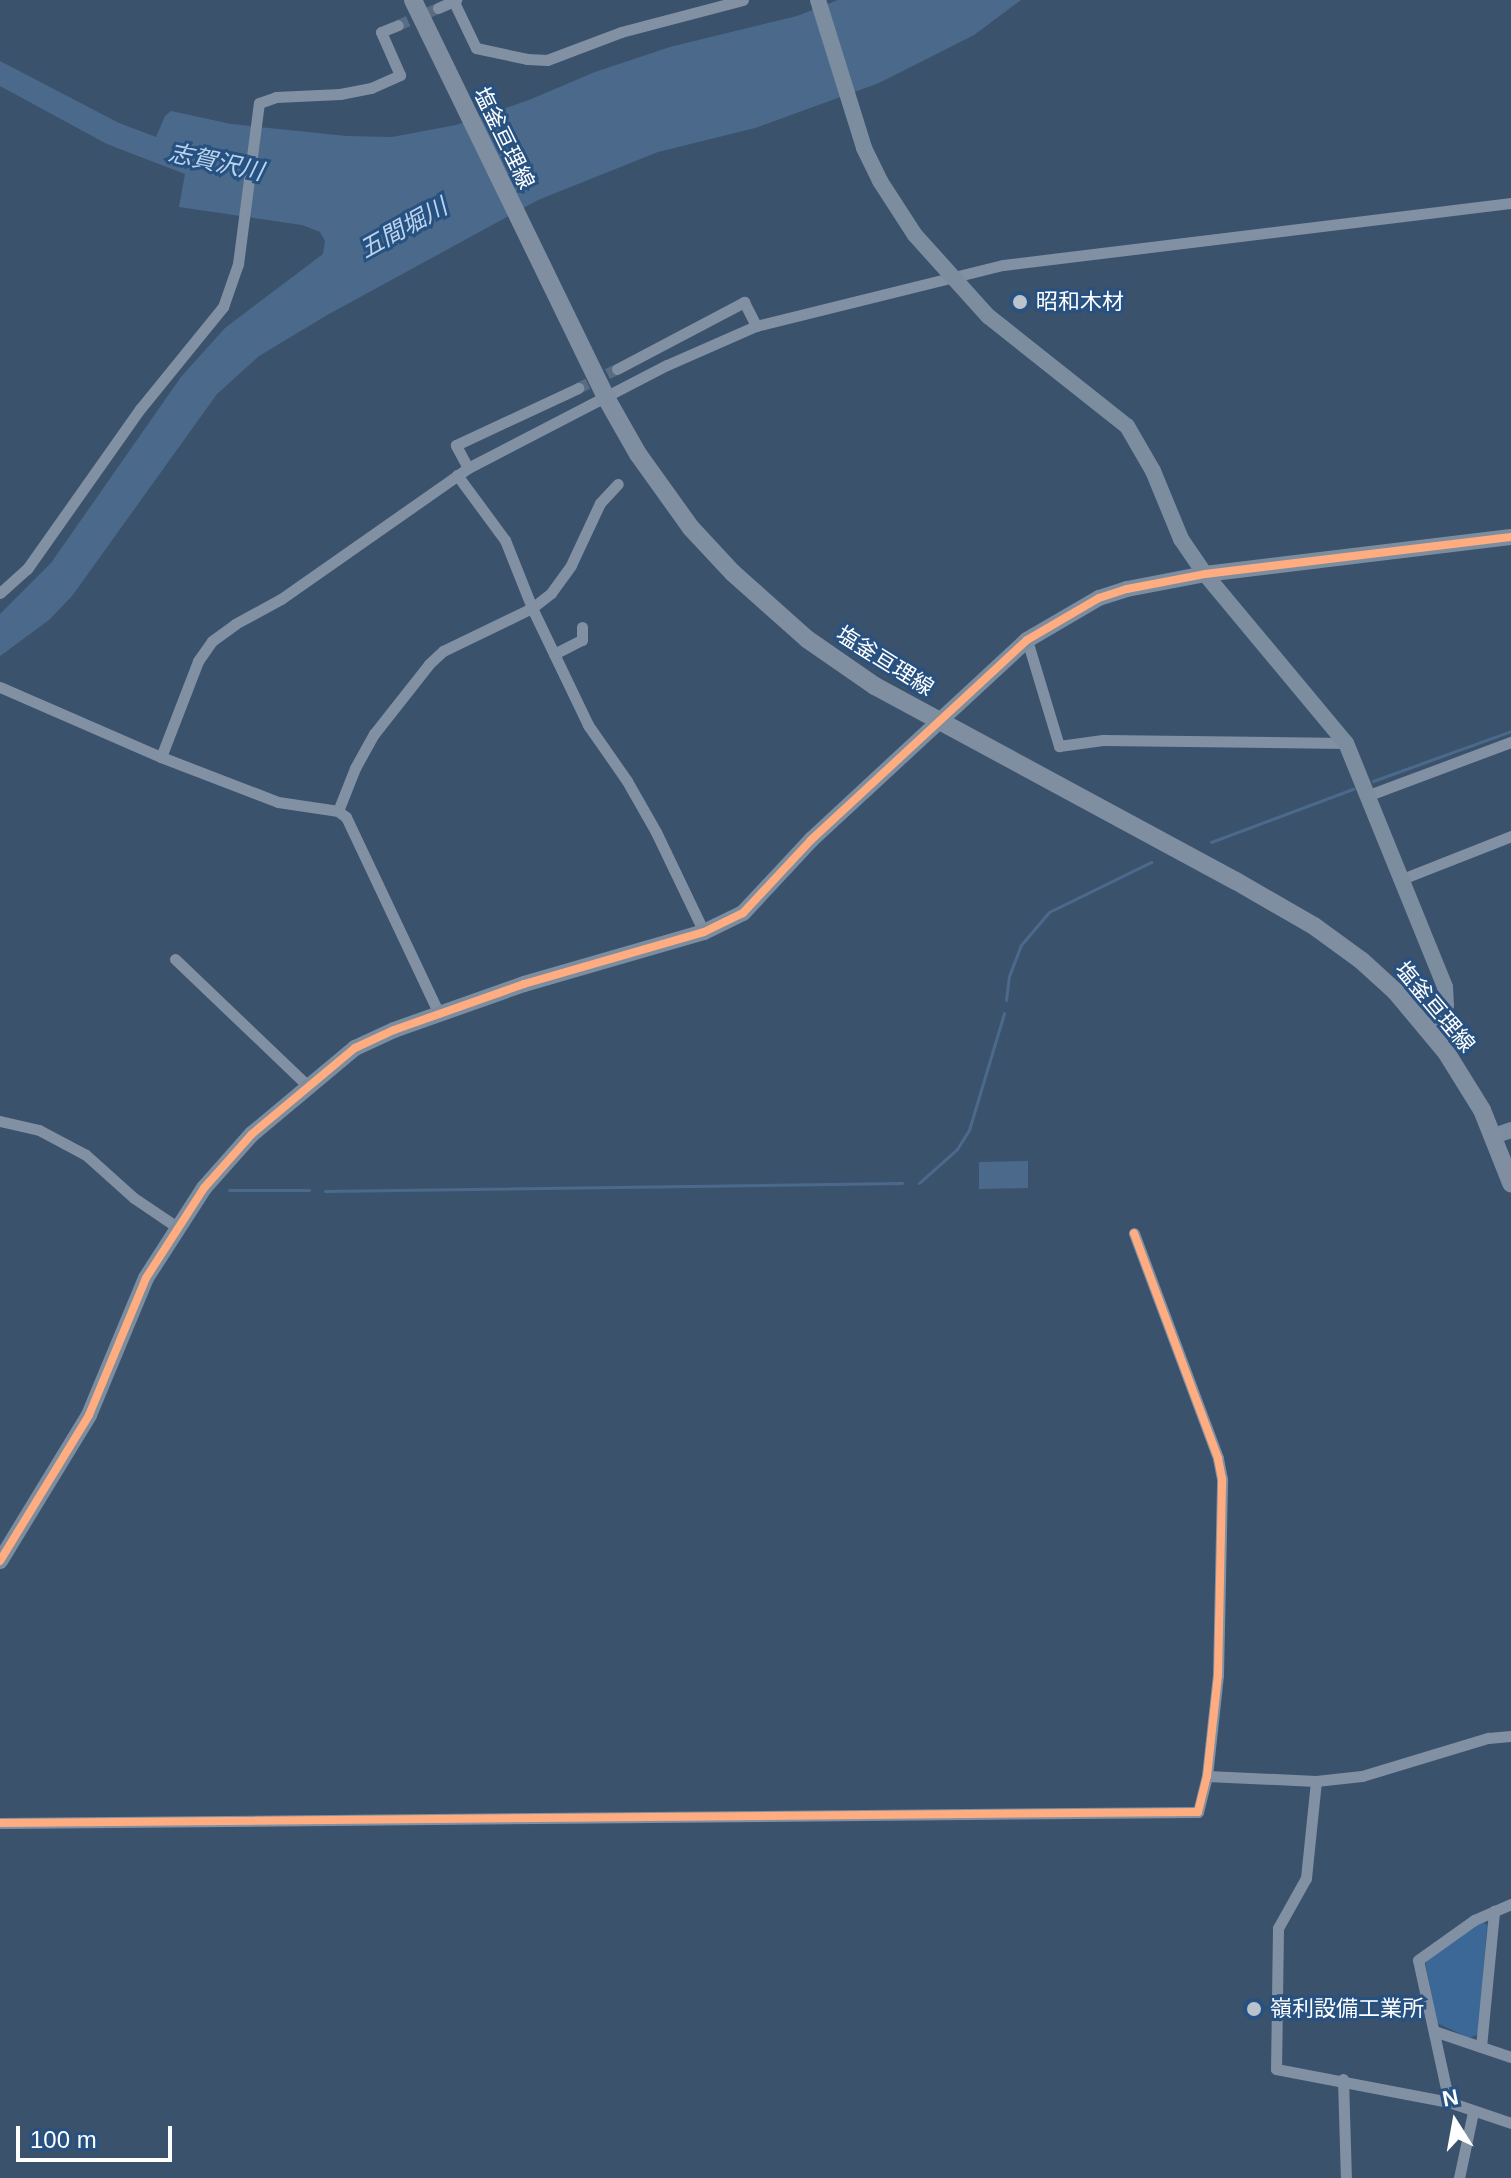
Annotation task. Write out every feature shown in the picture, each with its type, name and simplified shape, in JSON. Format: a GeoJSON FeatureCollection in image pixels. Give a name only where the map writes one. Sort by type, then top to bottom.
{"type":"FeatureCollection","features":[{"type":"Feature","properties":{"kind":"main road","name":"塩釜亘理線"},"geometry":{"type":"LineString","coordinates":[[413,0],[460,103],[605,396],[638,454],[691,528],[733,573],[830,656],[937,721],[1314,926],[1362,961],[1430,1031],[1503,1133],[1511,1183]]}},
{"type":"Feature","properties":{"kind":"street"},"geometry":{"type":"LineString","coordinates":[[438,8],[455,0],[476,48],[547,60],[621,32],[743,0]]}},
{"type":"Feature","properties":{"kind":"street"},"geometry":{"type":"LineString","coordinates":[[818,0],[850,112],[880,181],[896,208],[953,279],[988,316],[1127,426],[1153,471],[1181,539],[1205,574],[1346,743],[1445,987],[1446,1005],[1430,1031]]}},
{"type":"Feature","properties":{"kind":"street"},"geometry":{"type":"LineString","coordinates":[[0,593],[27,569],[140,409],[223,307],[235,282],[259,103],[264,99],[340,94],[371,88],[400,75],[381,32],[398,25]]}},
{"type":"Feature","properties":{"kind":"street"},"geometry":{"type":"LineString","coordinates":[[161,757],[198,661],[212,641],[235,624],[281,599],[463,472],[605,396],[756,326],[1003,265],[1511,203]]}},
{"type":"Feature","properties":{"kind":"street"},"geometry":{"type":"LineString","coordinates":[[617,369],[744,302],[756,326]]}},
{"type":"Feature","properties":{"kind":"street"},"geometry":{"type":"LineString","coordinates":[[578,388],[456,445],[463,472],[505,540],[532,608],[588,725],[627,781],[656,832],[704,932]]}},
{"type":"Feature","properties":{"kind":"street"},"geometry":{"type":"LineString","coordinates":[[338,811],[374,734],[429,664],[443,651],[532,608],[551,593],[563,576],[600,503],[618,484]]}},
{"type":"Feature","properties":{"kind":"street"},"geometry":{"type":"LineString","coordinates":[[0,1561],[90,1413],[146,1278],[177,1227],[230,1156],[307,1085],[355,1048],[524,984],[704,932],[752,906],[811,840],[1027,640],[1099,598],[1127,589],[1205,574],[1511,537]]}},
{"type":"Feature","properties":{"kind":"street"},"geometry":{"type":"LineString","coordinates":[[554,654],[582,640],[582,627]]}},
{"type":"Feature","properties":{"kind":"street"},"geometry":{"type":"LineString","coordinates":[[1027,640],[1059,746],[1103,740],[1346,743]]}},
{"type":"Feature","properties":{"kind":"street"},"geometry":{"type":"LineString","coordinates":[[0,687],[161,757],[278,802],[338,811],[346,817],[364,850],[439,1014]]}},
{"type":"Feature","properties":{"kind":"street"},"geometry":{"type":"LineString","coordinates":[[1369,795],[1511,742]]}},
{"type":"Feature","properties":{"kind":"street"},"geometry":{"type":"LineString","coordinates":[[1402,879],[1511,836]]}},
{"type":"Feature","properties":{"kind":"street"},"geometry":{"type":"LineString","coordinates":[[175,959],[307,1085]]}},
{"type":"Feature","properties":{"kind":"street"},"geometry":{"type":"LineString","coordinates":[[0,1121],[39,1130],[86,1155],[134,1198],[177,1227]]}},
{"type":"Feature","properties":{"kind":"street"},"geometry":{"type":"LineString","coordinates":[[0,1823],[1198,1812],[1207,1776],[1218,1675],[1222,1479],[1218,1458],[1134,1233]]}},
{"type":"Feature","properties":{"kind":"street"},"geometry":{"type":"LineString","coordinates":[[1207,1776],[1316,1781],[1390,1770],[1488,1738],[1511,1736]]}},
{"type":"Feature","properties":{"kind":"street"},"geometry":{"type":"LineString","coordinates":[[1316,1781],[1306,1878],[1278,1928],[1276,2069],[1343,2079],[1449,2102],[1511,2123]]}},
{"type":"Feature","properties":{"kind":"street"},"geometry":{"type":"LineString","coordinates":[[1449,2102],[1418,1960],[1474,1920],[1511,1904]]}},
{"type":"Feature","properties":{"kind":"street"},"geometry":{"type":"LineString","coordinates":[[1481,2047],[1494,1911]]}},
{"type":"Feature","properties":{"kind":"street"},"geometry":{"type":"LineString","coordinates":[[1434,2031],[1511,2057]]}},
{"type":"Feature","properties":{"kind":"street"},"geometry":{"type":"LineString","coordinates":[[1343,2079],[1346,2178]]}},
{"type":"Feature","properties":{"kind":"street"},"geometry":{"type":"LineString","coordinates":[[1459,2178],[1473,2112]]}},
{"type":"Feature","properties":{"kind":"shaded area"},"geometry":{"type":"Polygon","coordinates":[[[1482,1922],[1487,1925],[1479,2034],[1469,2038],[1437,2023],[1425,1961],[1482,1922]]]}},
{"type":"Feature","properties":{"kind":"water"},"geometry":{"type":"Polygon","coordinates":[[[838,0],[1021,0],[974,35],[879,83],[755,128],[658,152],[538,200],[329,314],[259,356],[217,394],[72,596],[49,620],[0,656],[0,614],[51,563],[181,377],[225,328],[323,254],[325,241],[320,232],[302,225],[179,207],[185,174],[107,144],[0,86],[0,61],[119,123],[156,137],[165,116],[171,111],[231,124],[346,136],[392,137],[456,125],[670,47],[797,16],[838,0]]]}},
{"type":"Feature","properties":{"kind":"water"},"geometry":{"type":"Polygon","coordinates":[[[1028,1161],[1028,1188],[979,1189],[979,1162],[1028,1161]]]}},
{"type":"Feature","properties":{"kind":"waterway"},"geometry":{"type":"LineString","coordinates":[[1373,781],[1511,731]]}},
{"type":"Feature","properties":{"kind":"waterway"},"geometry":{"type":"LineString","coordinates":[[1211,842],[1353,789]]}},
{"type":"Feature","properties":{"kind":"waterway"},"geometry":{"type":"LineString","coordinates":[[1006,1000],[1009,976],[1021,945],[1049,912],[1151,862]]}},
{"type":"Feature","properties":{"kind":"waterway"},"geometry":{"type":"LineString","coordinates":[[919,1183],[957,1149],[969,1130],[1004,1013]]}},
{"type":"Feature","properties":{"kind":"waterway"},"geometry":{"type":"LineString","coordinates":[[325,1191],[902,1183]]}},
{"type":"Feature","properties":{"kind":"waterway"},"geometry":{"type":"LineString","coordinates":[[229,1190],[309,1190]]}},
{"type":"Feature","properties":{"kind":"tunnel"},"geometry":{"type":"LineString","coordinates":[[398,25],[438,8]]}},
{"type":"Feature","properties":{"kind":"tunnel"},"geometry":{"type":"LineString","coordinates":[[578,388],[617,369]]}},
{"type":"Feature","properties":{"kind":"cycle path"},"geometry":{"type":"LineString","coordinates":[[0,1561],[89,1415],[146,1278],[204,1188],[252,1134],[355,1048],[394,1030],[524,984],[704,932],[743,913],[811,840],[1027,640],[1099,598],[1127,589],[1205,574],[1511,537]]}},
{"type":"Feature","properties":{"kind":"cycle path"},"geometry":{"type":"LineString","coordinates":[[0,1823],[1198,1812],[1207,1776],[1218,1675],[1222,1479],[1218,1458],[1134,1233]]}},
{"type":"Feature","properties":{"kind":"place","name":"昭和木材"},"geometry":{"type":"Point","coordinates":[1020,302]}},
{"type":"Feature","properties":{"kind":"place","name":"嶺利設備工業所"},"geometry":{"type":"Point","coordinates":[1254,2009]}},
{"type":"Feature","properties":{"kind":"water label","name":"志賀沢川"},"geometry":{"type":"Point","coordinates":[216,162]}},
{"type":"Feature","properties":{"kind":"water label","name":"五間堀川"},"geometry":{"type":"Point","coordinates":[403,228]}}]}
